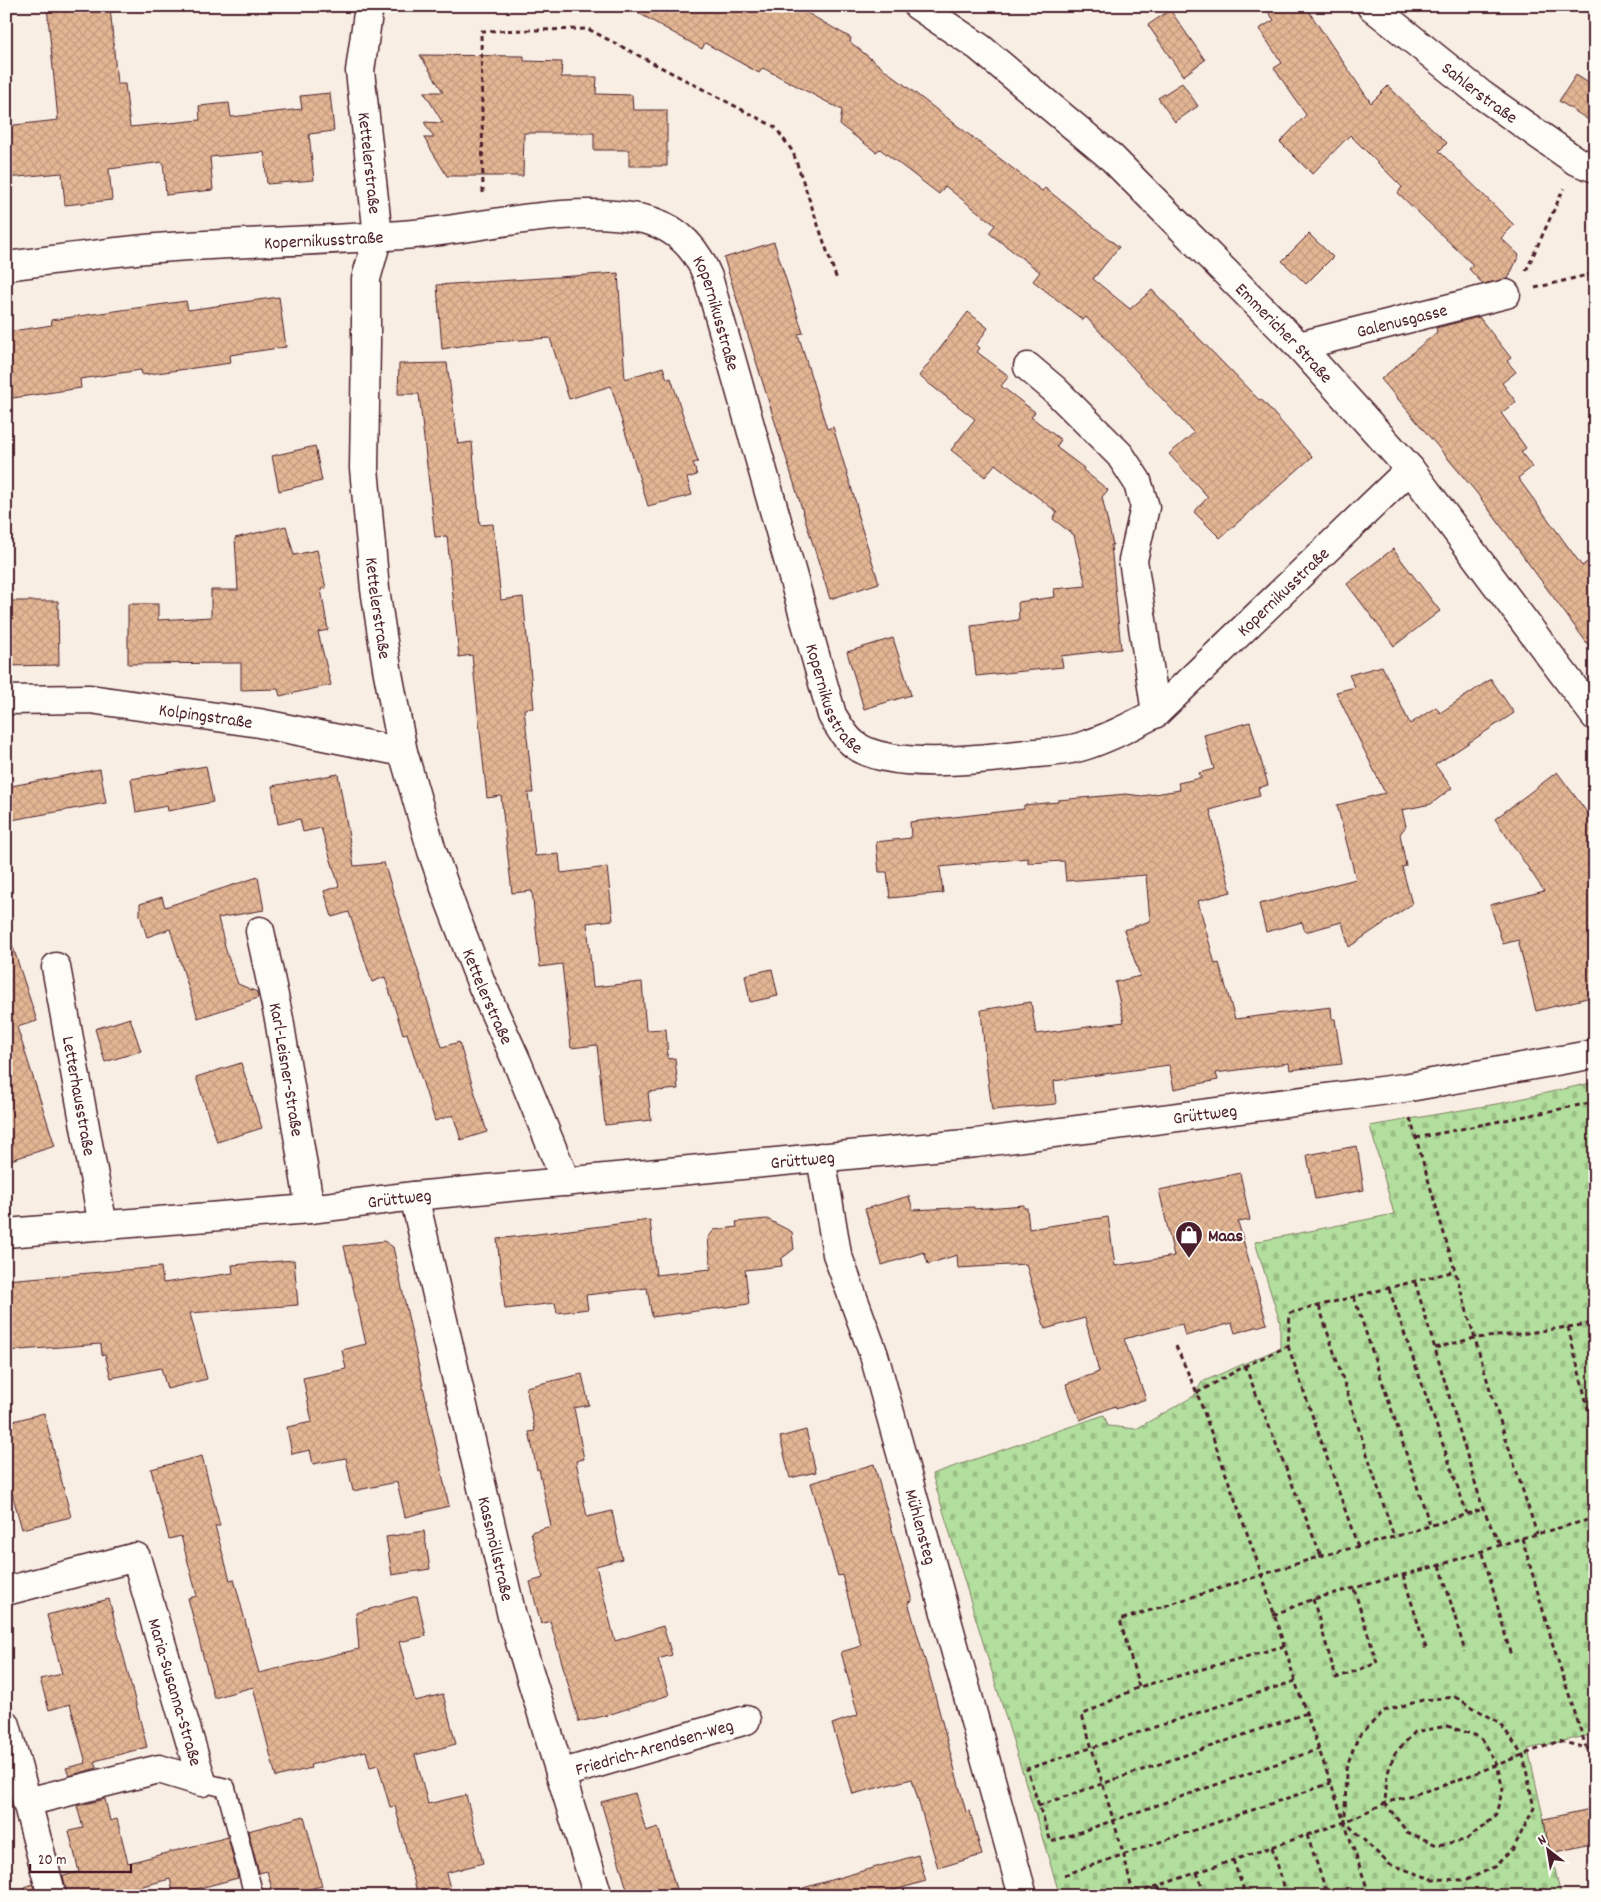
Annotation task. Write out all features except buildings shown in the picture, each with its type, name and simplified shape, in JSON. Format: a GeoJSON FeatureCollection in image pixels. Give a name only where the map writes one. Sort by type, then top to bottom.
{"type":"FeatureCollection","features":[{"type":"Feature","properties":{"kind":"street","name":"Kettelerstraße"},"geometry":{"type":"LineString","coordinates":[[368,6],[360,71],[378,236],[366,279],[364,468],[375,589],[403,752],[432,852],[482,985],[517,1062],[566,1182]]}},
{"type":"Feature","properties":{"kind":"street","name":"Emmericher Straße"},"geometry":{"type":"LineString","coordinates":[[918,6],[979,47],[1112,158],[1299,346],[1410,469],[1595,716]]}},
{"type":"Feature","properties":{"kind":"street","name":"Sahlerstraße"},"geometry":{"type":"LineString","coordinates":[[1371,6],[1482,95],[1585,165]]}},
{"type":"Feature","properties":{"kind":"street","name":"Kopernikusstraße"},"geometry":{"type":"LineString","coordinates":[[6,266],[155,248],[416,234],[547,217],[605,214],[644,219],[680,234],[694,250],[708,277],[832,715],[854,745],[871,754],[902,760],[947,761],[1013,756],[1078,748],[1107,738],[1156,713],[1410,469]]}},
{"type":"Feature","properties":{"kind":"street","name":"Galenusgasse"},"geometry":{"type":"LineString","coordinates":[[1299,346],[1506,294]]}},
{"type":"Feature","properties":{"kind":"street"},"geometry":{"type":"LineString","coordinates":[[1028,367],[1054,389],[1120,455],[1137,481],[1145,507],[1133,560],[1156,713]]}},
{"type":"Feature","properties":{"kind":"street","name":"Kolpingstraße"},"geometry":{"type":"LineString","coordinates":[[6,700],[90,699],[259,723],[403,752]]}},
{"type":"Feature","properties":{"kind":"street","name":"Karl-Leisner-Straße"},"geometry":{"type":"LineString","coordinates":[[260,931],[279,1019],[310,1209]]}},
{"type":"Feature","properties":{"kind":"street","name":"Letterhausstraße"},"geometry":{"type":"LineString","coordinates":[[56,967],[103,1226]]}},
{"type":"Feature","properties":{"kind":"street","name":"Grüttweg"},"geometry":{"type":"LineString","coordinates":[[6,1233],[310,1209],[414,1196],[976,1143],[1404,1088],[1595,1054]]}},
{"type":"Feature","properties":{"kind":"street","name":"Mühlensteg"},"geometry":{"type":"LineString","coordinates":[[821,1157],[837,1254],[874,1355],[1023,1896]]}},
{"type":"Feature","properties":{"kind":"street","name":"Kassmöllstraße"},"geometry":{"type":"LineString","coordinates":[[414,1196],[512,1616],[598,1896]]}},
{"type":"Feature","properties":{"kind":"street","name":"Maria-Susanna-Straße"},"geometry":{"type":"LineString","coordinates":[[6,1591],[136,1557],[202,1782]]}},
{"type":"Feature","properties":{"kind":"street","name":"Friedrich-Arendsen-Weg"},"geometry":{"type":"LineString","coordinates":[[560,1774],[746,1720]]}},
{"type":"Feature","properties":{"kind":"street"},"geometry":{"type":"LineString","coordinates":[[6,1725],[52,1896]]}},
{"type":"Feature","properties":{"kind":"street","name":"Maria-Susanna-Straße"},"geometry":{"type":"LineString","coordinates":[[27,1802],[159,1769],[202,1782]]}},
{"type":"Feature","properties":{"kind":"lane"},"geometry":{"type":"LineString","coordinates":[[202,1782],[226,1788],[254,1896]]}},
{"type":"Feature","properties":{"kind":"path"},"geometry":{"type":"LineString","coordinates":[[484,224],[481,31],[588,29],[775,127],[793,152],[837,280]]}},
{"type":"Feature","properties":{"kind":"path"},"geometry":{"type":"LineString","coordinates":[[1524,275],[1585,165]]}},
{"type":"Feature","properties":{"kind":"path"},"geometry":{"type":"LineString","coordinates":[[1534,288],[1595,273]]}},
{"type":"Feature","properties":{"kind":"path"},"geometry":{"type":"LineString","coordinates":[[1404,1088],[1407,1108],[1455,1271],[1537,1534]]}},
{"type":"Feature","properties":{"kind":"path"},"geometry":{"type":"LineString","coordinates":[[1416,1138],[1595,1102]]}},
{"type":"Feature","properties":{"kind":"path"},"geometry":{"type":"LineString","coordinates":[[1358,1547],[1288,1346],[1290,1313],[1455,1271]]}},
{"type":"Feature","properties":{"kind":"path"},"geometry":{"type":"LineString","coordinates":[[1415,1282],[1483,1509],[1502,1546]]}},
{"type":"Feature","properties":{"kind":"path"},"geometry":{"type":"LineString","coordinates":[[1389,1289],[1467,1514]]}},
{"type":"Feature","properties":{"kind":"path"},"geometry":{"type":"LineString","coordinates":[[1354,1297],[1430,1525]]}},
{"type":"Feature","properties":{"kind":"path"},"geometry":{"type":"LineString","coordinates":[[1318,1306],[1394,1537]]}},
{"type":"Feature","properties":{"kind":"path"},"geometry":{"type":"LineString","coordinates":[[1435,1348],[1475,1338],[1520,1334],[1595,1323]]}},
{"type":"Feature","properties":{"kind":"path"},"geometry":{"type":"LineString","coordinates":[[1568,1327],[1595,1437]]}},
{"type":"Feature","properties":{"kind":"path"},"geometry":{"type":"LineString","coordinates":[[1176,1346],[1197,1393],[1262,1575],[1295,1681],[1370,1896]]}},
{"type":"Feature","properties":{"kind":"path"},"geometry":{"type":"LineString","coordinates":[[1197,1393],[1245,1366],[1288,1346]]}},
{"type":"Feature","properties":{"kind":"path"},"geometry":{"type":"LineString","coordinates":[[1245,1366],[1321,1556]]}},
{"type":"Feature","properties":{"kind":"path"},"geometry":{"type":"LineString","coordinates":[[1139,1686],[1120,1620],[1321,1556],[1394,1537],[1483,1509]]}},
{"type":"Feature","properties":{"kind":"path"},"geometry":{"type":"LineString","coordinates":[[1273,1614],[1313,1599],[1403,1576],[1502,1546],[1522,1538],[1595,1518]]}},
{"type":"Feature","properties":{"kind":"path"},"geometry":{"type":"LineString","coordinates":[[1522,1538],[1553,1645],[1586,1748]]}},
{"type":"Feature","properties":{"kind":"path"},"geometry":{"type":"LineString","coordinates":[[1483,1552],[1511,1656]]}},
{"type":"Feature","properties":{"kind":"path"},"geometry":{"type":"LineString","coordinates":[[1440,1565],[1465,1652]]}},
{"type":"Feature","properties":{"kind":"path"},"geometry":{"type":"LineString","coordinates":[[1403,1576],[1427,1652]]}},
{"type":"Feature","properties":{"kind":"path"},"geometry":{"type":"LineString","coordinates":[[1313,1599],[1336,1678],[1378,1663],[1354,1589]]}},
{"type":"Feature","properties":{"kind":"path"},"geometry":{"type":"LineString","coordinates":[[1133,1894],[1124,1856],[1082,1715],[1139,1686],[1284,1646]]}},
{"type":"Feature","properties":{"kind":"path"},"geometry":{"type":"LineString","coordinates":[[1295,1681],[1027,1769],[1038,1806],[1051,1842],[1319,1749]]}},
{"type":"Feature","properties":{"kind":"path"},"geometry":{"type":"LineString","coordinates":[[1455,1697],[1500,1723],[1523,1755],[1534,1808],[1514,1849],[1494,1867],[1467,1880],[1432,1879],[1390,1864],[1345,1822],[1346,1768],[1358,1737],[1384,1711],[1423,1700],[1455,1697]]}},
{"type":"Feature","properties":{"kind":"path"},"geometry":{"type":"LineString","coordinates":[[1038,1806],[1307,1713]]}},
{"type":"Feature","properties":{"kind":"path"},"geometry":{"type":"LineString","coordinates":[[1447,1726],[1480,1737],[1497,1765],[1503,1789],[1495,1817],[1466,1840],[1437,1845],[1408,1832],[1385,1803],[1388,1775],[1395,1752],[1415,1732],[1447,1726]]}},
{"type":"Feature","properties":{"kind":"path"},"geometry":{"type":"LineString","coordinates":[[1128,1896],[1345,1822],[1385,1803],[1442,1786],[1559,1741],[1595,1750]]}},
{"type":"Feature","properties":{"kind":"path"},"geometry":{"type":"LineString","coordinates":[[1064,1875],[1124,1856],[1331,1783]]}},
{"type":"Feature","properties":{"kind":"path"},"geometry":{"type":"LineString","coordinates":[[1307,1835],[1328,1896]]}},
{"type":"Feature","properties":{"kind":"path"},"geometry":{"type":"LineString","coordinates":[[1272,1847],[1287,1896]]}},
{"type":"Feature","properties":{"kind":"path"},"geometry":{"type":"LineString","coordinates":[[1233,1860],[1246,1896]]}},
{"type":"Feature","properties":{"kind":"path"},"geometry":{"type":"LineString","coordinates":[[1197,1872],[1205,1896]]}},
{"type":"Feature","properties":{"kind":"path"},"geometry":{"type":"LineString","coordinates":[[1158,1886],[1161,1896]]}},
{"type":"Feature","properties":{"kind":"green space"},"geometry":{"type":"Polygon","coordinates":[[[1595,1082],[1595,1734],[1528,1749],[1561,1896],[1060,1896],[932,1474],[1104,1415],[1108,1426],[1136,1429],[1194,1396],[1202,1382],[1280,1348],[1280,1322],[1255,1242],[1394,1214],[1370,1126],[1502,1103],[1595,1082]]]}},
{"type":"Feature","properties":{"kind":"place","name":"Maas"},"geometry":{"type":"Point","coordinates":[1189,1259]}}]}
